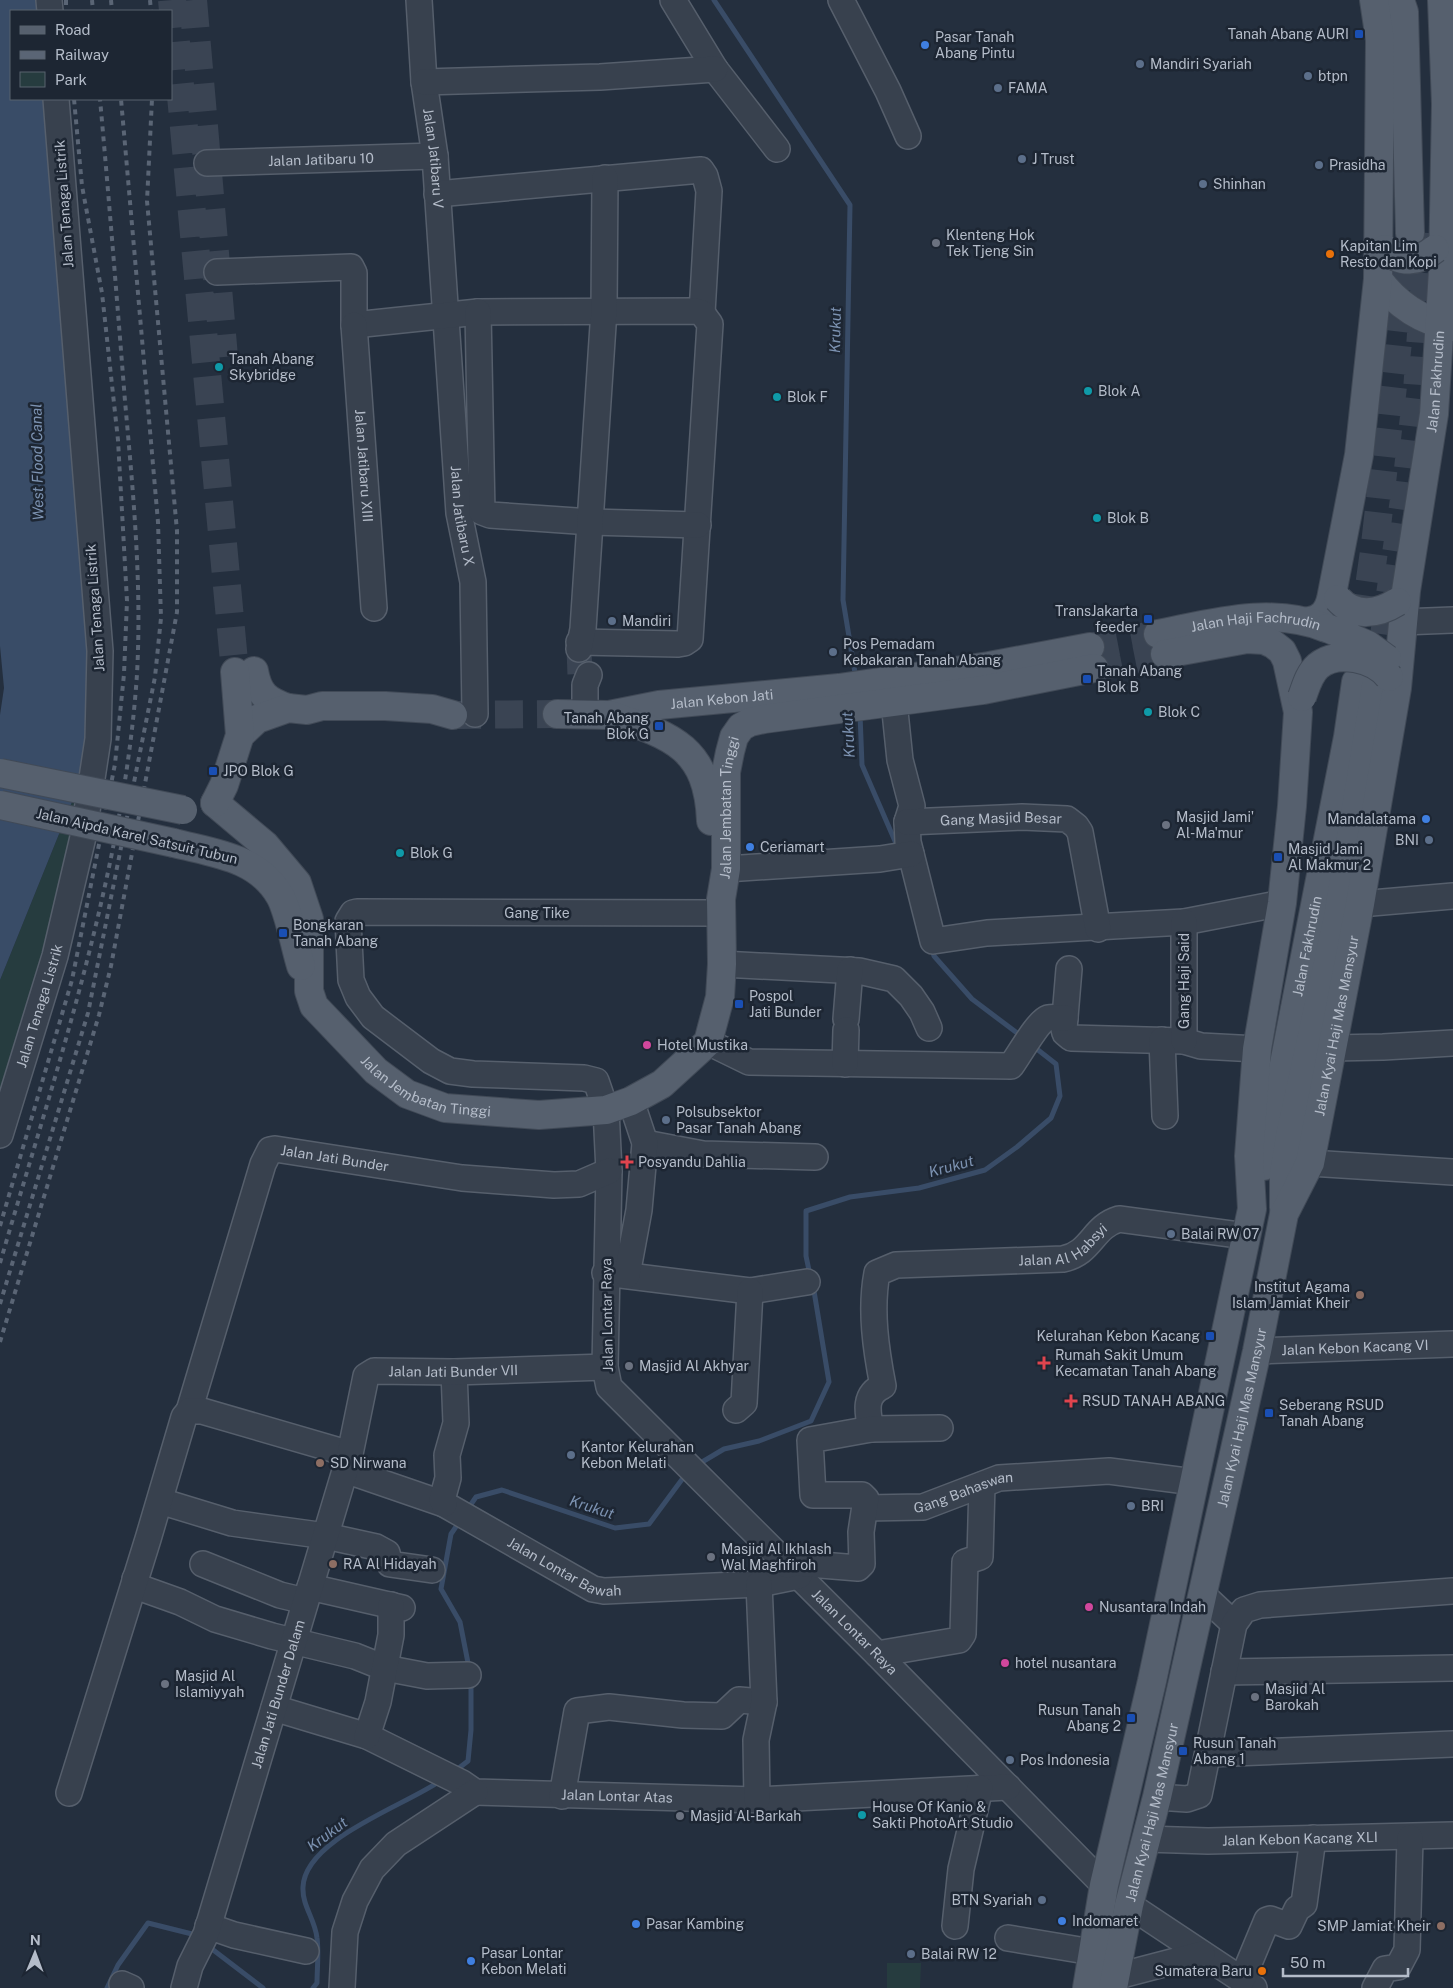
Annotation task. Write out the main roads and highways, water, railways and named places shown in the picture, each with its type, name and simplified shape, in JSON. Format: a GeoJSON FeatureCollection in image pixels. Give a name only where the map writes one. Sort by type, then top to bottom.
{"type":"FeatureCollection","features":[{"type":"Feature","properties":{"kind":"main road"},"geometry":{"type":"LineString","coordinates":[[1318,625],[1336,595],[1359,454],[1378,279],[1381,244],[1380,40],[1374,0]]}},
{"type":"Feature","properties":{"kind":"main road","name":"Jalan Fakhrudin"},"geometry":{"type":"LineString","coordinates":[[1284,1214],[1284,1173],[1290,1136],[1338,917],[1384,677],[1401,607],[1434,414],[1447,316],[1429,240],[1404,12],[1400,0]]}},
{"type":"Feature","properties":{"kind":"main road","name":"Jalan Fakhrudin"},"geometry":{"type":"LineString","coordinates":[[1425,0],[1429,90],[1429,240]]}},
{"type":"Feature","properties":{"kind":"main road","name":"Jalan Fakhrudin"},"geometry":{"type":"LineString","coordinates":[[1429,240],[1448,207],[1449,104],[1442,0]]}},
{"type":"Feature","properties":{"kind":"main road"},"geometry":{"type":"LineString","coordinates":[[1381,244],[1402,260],[1417,260],[1429,240]]}},
{"type":"Feature","properties":{"kind":"main road"},"geometry":{"type":"LineString","coordinates":[[1378,279],[1399,304],[1447,316]]}},
{"type":"Feature","properties":{"kind":"main road"},"geometry":{"type":"LineString","coordinates":[[1434,414],[1442,392],[1453,373]]}},
{"type":"Feature","properties":{"kind":"main road"},"geometry":{"type":"LineString","coordinates":[[1336,595],[1344,605],[1355,610],[1370,613],[1401,607]]}},
{"type":"Feature","properties":{"kind":"main road","name":"Jalan Haji Fachrudin"},"geometry":{"type":"LineString","coordinates":[[1300,705],[1287,661],[1274,644],[1264,640],[1247,639],[1162,644],[1256,617],[1279,617],[1318,625],[1368,645],[1384,677]]}},
{"type":"Feature","properties":{"kind":"main road","name":"Jalan Kebon Jati"},"geometry":{"type":"LineString","coordinates":[[557,714],[597,714],[659,706],[890,695],[989,666],[1092,657]]}},
{"type":"Feature","properties":{"kind":"main road"},"geometry":{"type":"LineString","coordinates":[[1300,705],[1311,674],[1320,664],[1334,659],[1362,659],[1373,663],[1384,677]]}},
{"type":"Feature","properties":{"kind":"main road"},"geometry":{"type":"LineString","coordinates":[[0,773],[182,810],[199,809],[215,803],[224,785],[240,734],[244,671],[264,697],[321,717],[433,720],[464,714]]}},
{"type":"Feature","properties":{"kind":"main road","name":"Jalan Fakhrudin"},"geometry":{"type":"LineString","coordinates":[[1252,1209],[1263,1169],[1344,757],[1384,677]]}},
{"type":"Feature","properties":{"kind":"main road","name":"Jalan Kyai Haji Mas Mansyur"},"geometry":{"type":"LineString","coordinates":[[1114,1982],[1128,1905],[1157,1797],[1257,1351],[1284,1214],[1310,1163],[1360,904],[1384,677]]}},
{"type":"Feature","properties":{"kind":"main road","name":"Jalan Kebon Jati"},"geometry":{"type":"LineString","coordinates":[[750,722],[840,698]]}},
{"type":"Feature","properties":{"kind":"main road","name":"Jalan Kyai Haji Mas Mansyur"},"geometry":{"type":"LineString","coordinates":[[1088,1988],[1092,1952],[1104,1885],[1154,1672],[1252,1209],[1250,1156],[1257,1049],[1282,903],[1300,705]]}},
{"type":"Feature","properties":{"kind":"main road"},"geometry":{"type":"LineString","coordinates":[[240,734],[257,719],[298,709]]}},
{"type":"Feature","properties":{"kind":"main road","name":"Jalan Jembatan Tinggi"},"geometry":{"type":"LineString","coordinates":[[597,714],[670,739],[685,748],[697,762],[706,781],[710,801],[713,863],[721,906]]}},
{"type":"Feature","properties":{"kind":"main road","name":"Jalan Jembatan Tinggi"},"geometry":{"type":"LineString","coordinates":[[215,803],[265,845],[298,882],[309,918],[309,991],[314,1006],[376,1071],[407,1094],[445,1108],[539,1115],[618,1106],[662,1084],[708,1042],[720,997],[722,964],[721,906],[726,869],[726,772],[734,737],[741,728],[750,722]]}},
{"type":"Feature","properties":{"kind":"main road","name":"Jalan Aipda Karel Satsuit Tubun"},"geometry":{"type":"LineString","coordinates":[[0,805],[240,859],[258,870],[280,896],[309,991]]}},
{"type":"Feature","properties":{"kind":"water","name":"West Flood Canal"},"geometry":{"type":"Polygon","coordinates":[[[0,0],[40,0],[41,10],[10,10],[10,100],[48,100],[94,681],[78,787],[0,980],[0,715],[4,688],[0,646],[0,0]]]}},
{"type":"Feature","properties":{"kind":"waterway","name":"Krukut"},"geometry":{"type":"LineString","coordinates":[[714,0],[850,205],[843,600],[856,679]]}},
{"type":"Feature","properties":{"kind":"waterway","name":"Krukut"},"geometry":{"type":"LineString","coordinates":[[860,714],[862,765],[898,848]]}},
{"type":"Feature","properties":{"kind":"waterway","name":"Krukut"},"geometry":{"type":"LineString","coordinates":[[932,949],[934,956],[972,999],[1021,1036]]}},
{"type":"Feature","properties":{"kind":"waterway","name":"Krukut"},"geometry":{"type":"LineString","coordinates":[[810,1275],[806,1256],[806,1211],[850,1197],[919,1188],[985,1170],[1017,1147],[1051,1118],[1060,1096],[1056,1064],[1033,1046]]}},
{"type":"Feature","properties":{"kind":"waterway","name":"Krukut"},"geometry":{"type":"LineString","coordinates":[[697,1465],[724,1449],[759,1441],[811,1421],[829,1382],[813,1285]]}},
{"type":"Feature","properties":{"kind":"waterway","name":"Krukut"},"geometry":{"type":"LineString","coordinates":[[467,1510],[476,1497],[502,1490],[615,1528],[649,1524],[686,1474]]}},
{"type":"Feature","properties":{"kind":"waterway","name":"Krukut"},"geometry":{"type":"LineString","coordinates":[[460,1521],[451,1534],[441,1589],[460,1622],[469,1668]]}},
{"type":"Feature","properties":{"kind":"waterway","name":"Krukut"},"geometry":{"type":"LineString","coordinates":[[455,1771],[468,1761],[471,1730],[471,1681]]}},
{"type":"Feature","properties":{"kind":"waterway","name":"Krukut"},"geometry":{"type":"LineString","coordinates":[[313,1988],[317,1983],[318,1949],[316,1931],[303,1894],[308,1870],[320,1854],[338,1839],[359,1825],[440,1781]]}},
{"type":"Feature","properties":{"kind":"waterway","name":"Krukut"},"geometry":{"type":"LineString","coordinates":[[107,1988],[118,1965],[148,1923],[192,1934],[197,1938]]}},
{"type":"Feature","properties":{"kind":"waterway","name":"Krukut"},"geometry":{"type":"LineString","coordinates":[[208,1946],[263,1988]]}},
{"type":"Feature","properties":{"kind":"tunnel"},"geometry":{"type":"LineString","coordinates":[[172,0],[235,672]]}},
{"type":"Feature","properties":{"kind":"tunnel"},"geometry":{"type":"LineString","coordinates":[[193,0],[224,357]]}},
{"type":"Feature","properties":{"kind":"tunnel"},"geometry":{"type":"LineString","coordinates":[[1378,676],[1406,486],[1417,391],[1428,233]]}},
{"type":"Feature","properties":{"kind":"tunnel"},"geometry":{"type":"LineString","coordinates":[[1358,665],[1375,544],[1410,237]]}},
{"type":"Feature","properties":{"kind":"tunnel"},"geometry":{"type":"LineString","coordinates":[[1090,647],[1158,634]]}},
{"type":"Feature","properties":{"kind":"tunnel"},"geometry":{"type":"LineString","coordinates":[[579,649],[580,675]]}},
{"type":"Feature","properties":{"kind":"tunnel"},"geometry":{"type":"LineString","coordinates":[[1094,668],[1165,654]]}},
{"type":"Feature","properties":{"kind":"tunnel"},"geometry":{"type":"LineString","coordinates":[[453,715],[557,714]]}},
{"type":"Feature","properties":{"kind":"railway"},"geometry":{"type":"LineString","coordinates":[[66,0],[66,10]]}},
{"type":"Feature","properties":{"kind":"railway"},"geometry":{"type":"LineString","coordinates":[[92,0],[93,10]]}},
{"type":"Feature","properties":{"kind":"railway"},"geometry":{"type":"LineString","coordinates":[[111,0],[112,10]]}},
{"type":"Feature","properties":{"kind":"railway"},"geometry":{"type":"LineString","coordinates":[[150,0],[151,10]]}},
{"type":"Feature","properties":{"kind":"railway"},"geometry":{"type":"LineString","coordinates":[[0,1226],[72,980],[115,764],[124,674],[127,601],[118,440],[102,293],[82,186],[74,100]]}},
{"type":"Feature","properties":{"kind":"railway"},"geometry":{"type":"LineString","coordinates":[[0,1263],[64,1046],[102,897],[118,823],[130,748],[137,674],[138,571],[136,537],[100,100]]}},
{"type":"Feature","properties":{"kind":"railway"},"geometry":{"type":"LineString","coordinates":[[0,1304],[88,1013],[155,677],[161,618],[158,522],[121,100]]}},
{"type":"Feature","properties":{"kind":"railway"},"geometry":{"type":"LineString","coordinates":[[0,1342],[99,1015],[111,966],[177,612],[177,531],[147,201],[152,100]]}},
{"type":"Feature","properties":{"kind":"place","name":"Tanah Abang AURI"},"geometry":{"type":"Point","coordinates":[1359,34]}},
{"type":"Feature","properties":{"kind":"place","name":"Pasar Tanah Abang Pintu"},"geometry":{"type":"Point","coordinates":[925,45]}},
{"type":"Feature","properties":{"kind":"place","name":"Mandiri Syariah"},"geometry":{"type":"Point","coordinates":[1140,64]}},
{"type":"Feature","properties":{"kind":"place","name":"btpn"},"geometry":{"type":"Point","coordinates":[1308,76]}},
{"type":"Feature","properties":{"kind":"place","name":"FAMA"},"geometry":{"type":"Point","coordinates":[998,88]}},
{"type":"Feature","properties":{"kind":"place","name":"J Trust"},"geometry":{"type":"Point","coordinates":[1022,159]}},
{"type":"Feature","properties":{"kind":"place","name":"Prasidha"},"geometry":{"type":"Point","coordinates":[1319,165]}},
{"type":"Feature","properties":{"kind":"place","name":"Shinhan"},"geometry":{"type":"Point","coordinates":[1203,184]}},
{"type":"Feature","properties":{"kind":"place","name":"Klenteng Hok Tek Tjeng Sin"},"geometry":{"type":"Point","coordinates":[936,243]}},
{"type":"Feature","properties":{"kind":"place","name":"Kapitan Lim Resto dan Kopi"},"geometry":{"type":"Point","coordinates":[1330,254]}},
{"type":"Feature","properties":{"kind":"place","name":"Tanah Abang Skybridge"},"geometry":{"type":"Point","coordinates":[219,367]}},
{"type":"Feature","properties":{"kind":"place","name":"Blok A"},"geometry":{"type":"Point","coordinates":[1088,391]}},
{"type":"Feature","properties":{"kind":"place","name":"Blok F"},"geometry":{"type":"Point","coordinates":[777,397]}},
{"type":"Feature","properties":{"kind":"place","name":"Blok B"},"geometry":{"type":"Point","coordinates":[1097,518]}},
{"type":"Feature","properties":{"kind":"place","name":"TransJakarta feeder"},"geometry":{"type":"Point","coordinates":[1148,619]}},
{"type":"Feature","properties":{"kind":"place","name":"Mandiri"},"geometry":{"type":"Point","coordinates":[612,621]}},
{"type":"Feature","properties":{"kind":"place","name":"Pos Pemadam Kebakaran Tanah Abang"},"geometry":{"type":"Point","coordinates":[833,652]}},
{"type":"Feature","properties":{"kind":"place","name":"Tanah Abang Blok B"},"geometry":{"type":"Point","coordinates":[1087,679]}},
{"type":"Feature","properties":{"kind":"place","name":"Blok C"},"geometry":{"type":"Point","coordinates":[1148,712]}},
{"type":"Feature","properties":{"kind":"place","name":"Tanah Abang Blok G"},"geometry":{"type":"Point","coordinates":[659,726]}},
{"type":"Feature","properties":{"kind":"place","name":"JPO Blok G"},"geometry":{"type":"Point","coordinates":[213,771]}},
{"type":"Feature","properties":{"kind":"place","name":"Mandalatama"},"geometry":{"type":"Point","coordinates":[1426,819]}},
{"type":"Feature","properties":{"kind":"place","name":"Masjid Jami' Al-Ma'mur"},"geometry":{"type":"Point","coordinates":[1166,825]}},
{"type":"Feature","properties":{"kind":"place","name":"BNI"},"geometry":{"type":"Point","coordinates":[1429,840]}},
{"type":"Feature","properties":{"kind":"place","name":"Ceriamart"},"geometry":{"type":"Point","coordinates":[750,847]}},
{"type":"Feature","properties":{"kind":"place","name":"Blok G"},"geometry":{"type":"Point","coordinates":[400,853]}},
{"type":"Feature","properties":{"kind":"place","name":"Masjid Jami Al Makmur 2"},"geometry":{"type":"Point","coordinates":[1278,857]}},
{"type":"Feature","properties":{"kind":"place","name":"Bongkaran Tanah Abang"},"geometry":{"type":"Point","coordinates":[283,933]}},
{"type":"Feature","properties":{"kind":"place","name":"Pospol Jati Bunder"},"geometry":{"type":"Point","coordinates":[739,1004]}},
{"type":"Feature","properties":{"kind":"place","name":"Hotel Mustika"},"geometry":{"type":"Point","coordinates":[647,1045]}},
{"type":"Feature","properties":{"kind":"place","name":"Polsubsektor Pasar Tanah Abang"},"geometry":{"type":"Point","coordinates":[666,1120]}},
{"type":"Feature","properties":{"kind":"place","name":"Posyandu Dahlia"},"geometry":{"type":"Point","coordinates":[627,1162]}},
{"type":"Feature","properties":{"kind":"place","name":"Balai RW 07"},"geometry":{"type":"Point","coordinates":[1171,1234]}},
{"type":"Feature","properties":{"kind":"place","name":"Institut Agama Islam Jamiat Kheir"},"geometry":{"type":"Point","coordinates":[1360,1295]}},
{"type":"Feature","properties":{"kind":"place","name":"Kelurahan Kebon Kacang"},"geometry":{"type":"Point","coordinates":[1210,1336]}},
{"type":"Feature","properties":{"kind":"place","name":"Rumah Sakit Umum Kecamatan Tanah Abang"},"geometry":{"type":"Point","coordinates":[1044,1363]}},
{"type":"Feature","properties":{"kind":"place","name":"Masjid Al Akhyar"},"geometry":{"type":"Point","coordinates":[629,1366]}},
{"type":"Feature","properties":{"kind":"place","name":"RSUD TANAH ABANG"},"geometry":{"type":"Point","coordinates":[1071,1401]}},
{"type":"Feature","properties":{"kind":"place","name":"Seberang RSUD Tanah Abang"},"geometry":{"type":"Point","coordinates":[1269,1413]}},
{"type":"Feature","properties":{"kind":"place","name":"Kantor Kelurahan Kebon Melati"},"geometry":{"type":"Point","coordinates":[571,1455]}},
{"type":"Feature","properties":{"kind":"place","name":"SD Nirwana"},"geometry":{"type":"Point","coordinates":[320,1463]}},
{"type":"Feature","properties":{"kind":"place","name":"BRI"},"geometry":{"type":"Point","coordinates":[1131,1506]}},
{"type":"Feature","properties":{"kind":"place","name":"Masjid Al Ikhlash Wal Maghfiroh"},"geometry":{"type":"Point","coordinates":[711,1557]}},
{"type":"Feature","properties":{"kind":"place","name":"RA Al Hidayah"},"geometry":{"type":"Point","coordinates":[333,1564]}},
{"type":"Feature","properties":{"kind":"place","name":"Nusantara Indah"},"geometry":{"type":"Point","coordinates":[1089,1607]}},
{"type":"Feature","properties":{"kind":"place","name":"hotel nusantara"},"geometry":{"type":"Point","coordinates":[1005,1663]}},
{"type":"Feature","properties":{"kind":"place","name":"Masjid Al Islamiyyah"},"geometry":{"type":"Point","coordinates":[165,1684]}},
{"type":"Feature","properties":{"kind":"place","name":"Masjid Al Barokah"},"geometry":{"type":"Point","coordinates":[1255,1697]}},
{"type":"Feature","properties":{"kind":"place","name":"Rusun Tanah Abang 2"},"geometry":{"type":"Point","coordinates":[1131,1718]}},
{"type":"Feature","properties":{"kind":"place","name":"Rusun Tanah Abang 1"},"geometry":{"type":"Point","coordinates":[1183,1751]}},
{"type":"Feature","properties":{"kind":"place","name":"Pos Indonesia"},"geometry":{"type":"Point","coordinates":[1010,1760]}},
{"type":"Feature","properties":{"kind":"place","name":"House Of Kanio & Sakti PhotoArt Studio"},"geometry":{"type":"Point","coordinates":[862,1815]}},
{"type":"Feature","properties":{"kind":"place","name":"Masjid Al-Barkah"},"geometry":{"type":"Point","coordinates":[680,1816]}},
{"type":"Feature","properties":{"kind":"place","name":"BTN Syariah"},"geometry":{"type":"Point","coordinates":[1042,1900]}},
{"type":"Feature","properties":{"kind":"place","name":"Indomaret"},"geometry":{"type":"Point","coordinates":[1062,1921]}},
{"type":"Feature","properties":{"kind":"place","name":"Pasar Kambing"},"geometry":{"type":"Point","coordinates":[636,1924]}},
{"type":"Feature","properties":{"kind":"place","name":"SMP Jamiat Kheir"},"geometry":{"type":"Point","coordinates":[1441,1926]}},
{"type":"Feature","properties":{"kind":"place","name":"Balai RW 12"},"geometry":{"type":"Point","coordinates":[911,1954]}},
{"type":"Feature","properties":{"kind":"place","name":"Pasar Lontar Kebon Melati"},"geometry":{"type":"Point","coordinates":[471,1961]}},
{"type":"Feature","properties":{"kind":"place","name":"Sumatera Baru"},"geometry":{"type":"Point","coordinates":[1262,1971]}}]}
